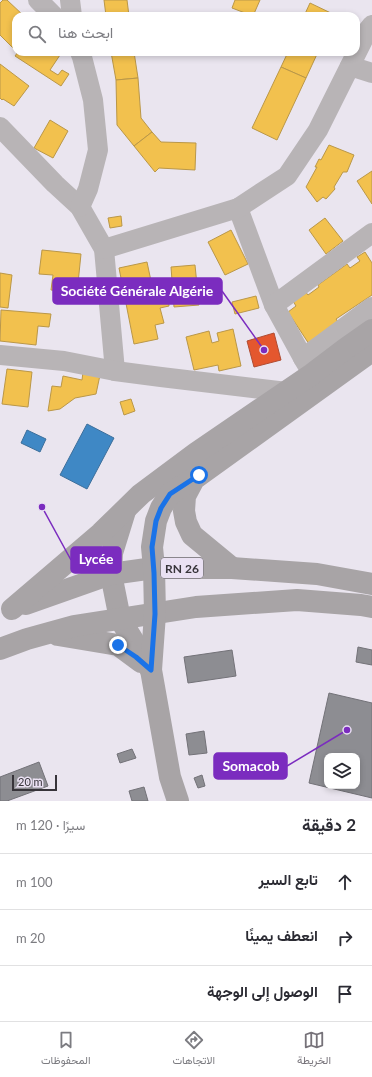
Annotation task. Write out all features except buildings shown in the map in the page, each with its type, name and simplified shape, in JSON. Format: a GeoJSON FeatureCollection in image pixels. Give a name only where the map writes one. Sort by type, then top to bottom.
{"type":"FeatureCollection","features":[{"type":"Feature","properties":{"kind":"main road"},"geometry":{"type":"LineString","coordinates":[[6,613],[101,533],[141,494],[196,453],[287,392],[307,366],[345,349],[372,330]]}},
{"type":"Feature","properties":{"kind":"main road"},"geometry":{"type":"LineString","coordinates":[[154,568],[152,547],[156,521],[161,508],[170,494],[199,475],[372,351]]}},
{"type":"Feature","properties":{"kind":"main road"},"geometry":{"type":"LineString","coordinates":[[199,475],[194,478],[186,496],[184,511],[186,522],[192,535],[232,568]]}},
{"type":"Feature","properties":{"kind":"main road"},"geometry":{"type":"LineString","coordinates":[[126,509],[112,553],[111,574],[120,619],[151,670]]}},
{"type":"Feature","properties":{"kind":"main road","name":"RN 26"},"geometry":{"type":"LineString","coordinates":[[154,568],[155,614]]}},
{"type":"Feature","properties":{"kind":"main road","name":"RN 26"},"geometry":{"type":"LineString","coordinates":[[6,613],[66,589],[111,574],[154,568],[232,568],[317,574],[372,584]]}},
{"type":"Feature","properties":{"kind":"main road"},"geometry":{"type":"LineString","coordinates":[[0,649],[27,639],[74,626],[196,607],[297,600],[372,607]]}},
{"type":"Feature","properties":{"kind":"main road"},"geometry":{"type":"LineString","coordinates":[[151,670],[162,631],[170,621],[196,607]]}},
{"type":"Feature","properties":{"kind":"main road"},"geometry":{"type":"LineString","coordinates":[[155,614],[151,670],[170,777],[178,801]]}},
{"type":"Feature","properties":{"kind":"main road"},"geometry":{"type":"LineString","coordinates":[[49,633],[118,645],[136,657],[151,670]]}},
{"type":"Feature","properties":{"kind":"street"},"geometry":{"type":"LineString","coordinates":[[38,0],[50,12]]}},
{"type":"Feature","properties":{"kind":"street"},"geometry":{"type":"LineString","coordinates":[[70,0],[72,12]]}},
{"type":"Feature","properties":{"kind":"street"},"geometry":{"type":"LineString","coordinates":[[360,46],[372,25]]}},
{"type":"Feature","properties":{"kind":"street"},"geometry":{"type":"LineString","coordinates":[[80,207],[88,189],[98,150],[92,100],[82,56]]}},
{"type":"Feature","properties":{"kind":"street"},"geometry":{"type":"LineString","coordinates":[[104,249],[238,208],[287,176],[318,130],[355,56]]}},
{"type":"Feature","properties":{"kind":"street"},"geometry":{"type":"LineString","coordinates":[[350,66],[372,74]]}},
{"type":"Feature","properties":{"kind":"street"},"geometry":{"type":"LineString","coordinates":[[0,126],[8,143],[80,207],[104,249],[115,371]]}},
{"type":"Feature","properties":{"kind":"street"},"geometry":{"type":"LineString","coordinates":[[238,208],[274,305],[307,366],[372,307]]}},
{"type":"Feature","properties":{"kind":"street"},"geometry":{"type":"LineString","coordinates":[[274,305],[372,233]]}},
{"type":"Feature","properties":{"kind":"street"},"geometry":{"type":"LineString","coordinates":[[0,355],[64,361],[115,371],[287,392]]}},
{"type":"Feature","properties":{"kind":"place","name":"Société Générale Algérie"},"geometry":{"type":"Point","coordinates":[264,350]}},
{"type":"Feature","properties":{"kind":"place","name":"Lycée"},"geometry":{"type":"Point","coordinates":[42,507]}},
{"type":"Feature","properties":{"kind":"place","name":"Somacob"},"geometry":{"type":"Point","coordinates":[347,730]}},
{"type":"Feature","properties":{"kind":"route"},"geometry":{"type":"LineString","coordinates":[[118,645],[136,657],[151,670],[155,614],[152,547],[156,521],[161,508],[170,494],[199,475]]}}]}
